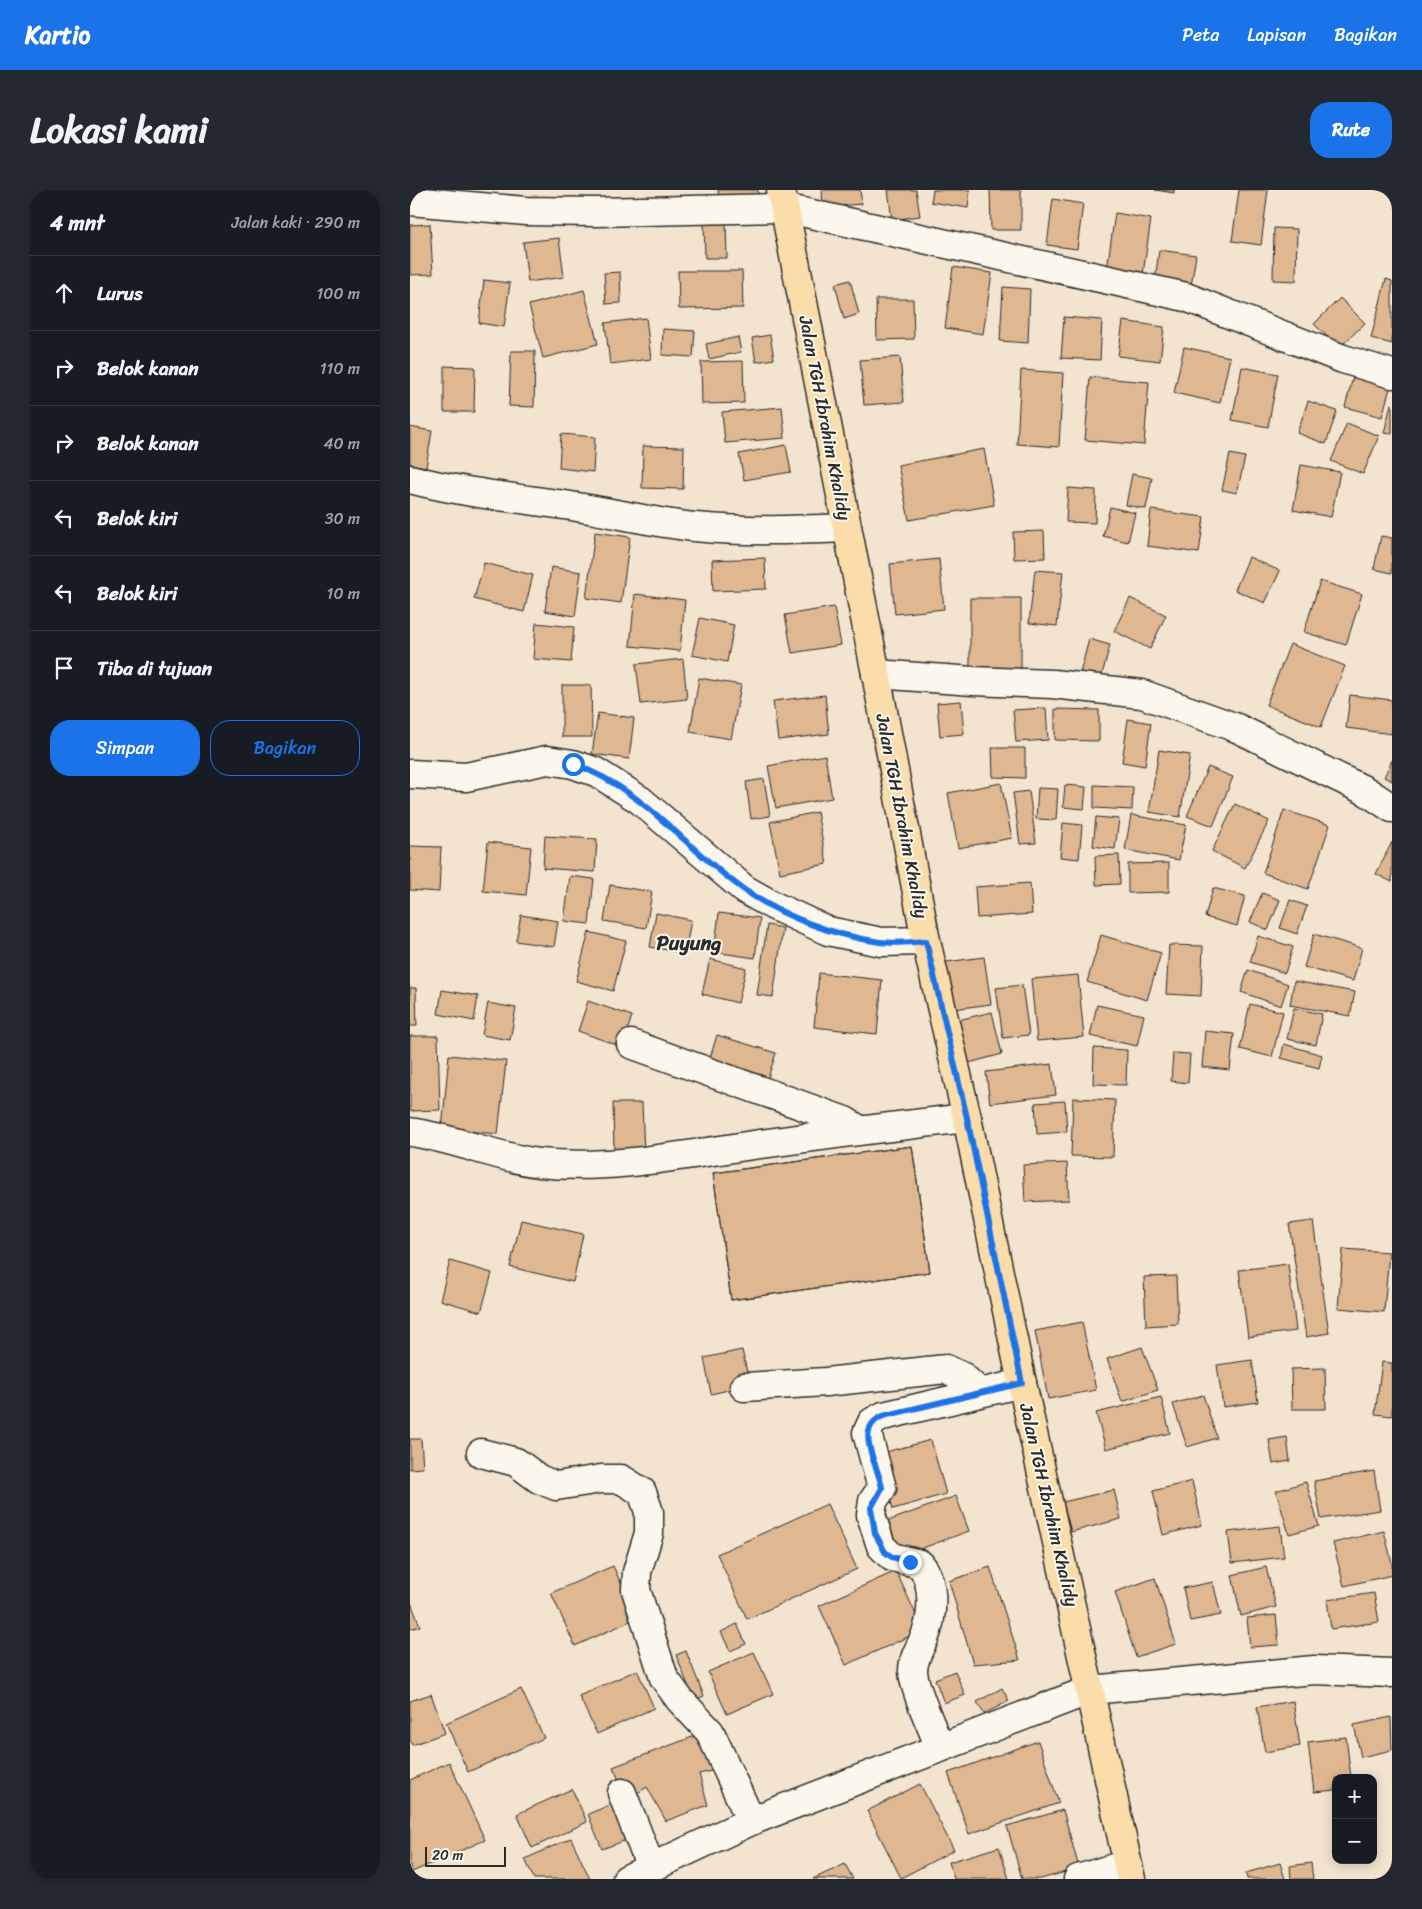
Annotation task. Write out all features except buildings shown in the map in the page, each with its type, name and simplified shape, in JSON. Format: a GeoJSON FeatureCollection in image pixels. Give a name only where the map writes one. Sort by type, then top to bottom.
{"type":"FeatureCollection","features":[{"type":"Feature","properties":{"kind":"main road","name":"Jalan TGH Ibrahim Khalidy"},"geometry":{"type":"LineString","coordinates":[[783,199],[926,941],[967,1118],[1022,1383],[1129,1872]]}},
{"type":"Feature","properties":{"kind":"street"},"geometry":{"type":"LineString","coordinates":[[410,201],[544,212],[783,199],[1186,297],[1343,359],[1392,374]]}},
{"type":"Feature","properties":{"kind":"street"},"geometry":{"type":"LineString","coordinates":[[410,479],[453,490],[578,507],[632,519],[696,527],[755,531],[847,528]]}},
{"type":"Feature","properties":{"kind":"street"},"geometry":{"type":"LineString","coordinates":[[876,674],[973,681],[1054,684],[1142,694],[1237,728],[1366,792],[1392,808]]}},
{"type":"Feature","properties":{"kind":"street"},"geometry":{"type":"LineString","coordinates":[[410,774],[466,777],[547,760],[581,767],[596,772],[640,800],[744,889],[774,906],[828,931],[881,942],[926,941]]}},
{"type":"Feature","properties":{"kind":"street"},"geometry":{"type":"LineString","coordinates":[[631,1044],[845,1121],[860,1130]]}},
{"type":"Feature","properties":{"kind":"street"},"geometry":{"type":"LineString","coordinates":[[410,1132],[445,1138],[484,1150],[538,1162],[582,1164],[698,1153],[860,1130],[967,1118]]}},
{"type":"Feature","properties":{"kind":"street"},"geometry":{"type":"LineString","coordinates":[[744,1387],[826,1382],[946,1369],[963,1377],[979,1392]]}},
{"type":"Feature","properties":{"kind":"street"},"geometry":{"type":"LineString","coordinates":[[940,1748],[913,1672],[916,1654],[929,1623],[931,1606],[928,1578],[920,1564],[901,1561],[885,1552],[875,1533],[871,1508],[882,1488],[867,1433],[872,1422],[883,1416],[1022,1383]]}},
{"type":"Feature","properties":{"kind":"street"},"geometry":{"type":"LineString","coordinates":[[481,1453],[516,1462],[539,1480],[556,1486],[601,1479],[621,1479],[642,1492],[649,1512],[649,1533],[637,1572],[636,1590],[664,1678],[680,1700],[710,1732],[751,1821]]}},
{"type":"Feature","properties":{"kind":"street"},"geometry":{"type":"LineString","coordinates":[[622,1793],[639,1873],[751,1821],[1090,1690],[1314,1670],[1392,1673]]}},
{"type":"Feature","properties":{"kind":"street"},"geometry":{"type":"LineString","coordinates":[[1078,1879],[1129,1872]]}},
{"type":"Feature","properties":{"kind":"district","name":"Puyung"},"geometry":{"type":"Point","coordinates":[689,943]}},
{"type":"Feature","properties":{"kind":"route"},"geometry":{"type":"LineString","coordinates":[[573,764],[596,772],[640,800],[744,889],[801,920],[828,931],[881,942],[926,941],[967,1118],[1022,1383],[883,1416],[872,1422],[867,1433],[876,1467],[881,1478],[882,1488],[879,1496],[873,1501],[871,1508],[875,1533],[880,1546],[885,1552],[901,1561],[910,1562]]}}]}
